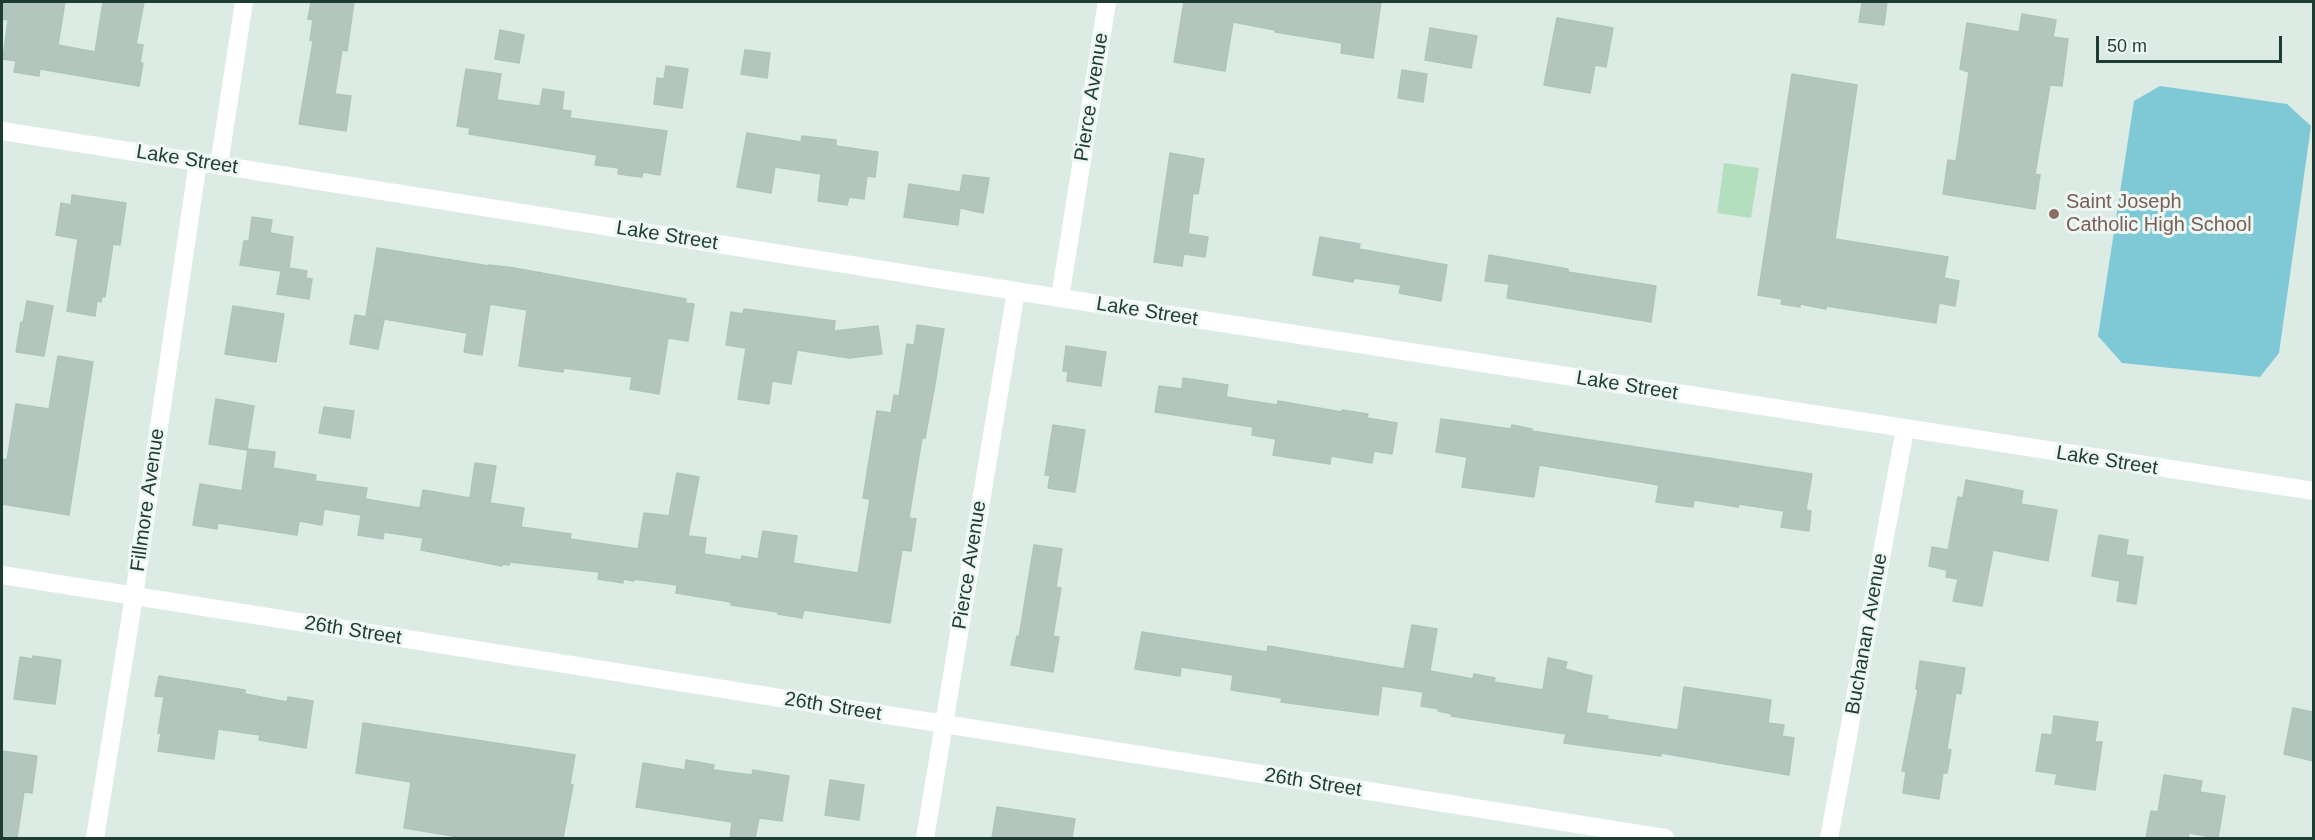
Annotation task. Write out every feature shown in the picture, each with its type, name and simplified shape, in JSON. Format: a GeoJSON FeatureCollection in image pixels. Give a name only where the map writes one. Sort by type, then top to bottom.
{"type":"FeatureCollection","features":[{"type":"Feature","properties":{"kind":"street"},"geometry":{"type":"LineString","coordinates":[[219,165],[244,2]]}},
{"type":"Feature","properties":{"kind":"street","name":"Pierce Avenue"},"geometry":{"type":"LineString","coordinates":[[1060,298],[1107,2]]}},
{"type":"Feature","properties":{"kind":"street","name":"Lake Street"},"geometry":{"type":"LineString","coordinates":[[2,131],[2313,492]]}},
{"type":"Feature","properties":{"kind":"street","name":"Fillmore Avenue"},"geometry":{"type":"LineString","coordinates":[[95,838],[134,596],[198,162]]}},
{"type":"Feature","properties":{"kind":"street","name":"Pierce Avenue"},"geometry":{"type":"LineString","coordinates":[[925,838],[1016,291]]}},
{"type":"Feature","properties":{"kind":"street","name":"Buchanan Avenue"},"geometry":{"type":"LineString","coordinates":[[1829,838],[1905,429]]}},
{"type":"Feature","properties":{"kind":"street","name":"26th Street"},"geometry":{"type":"LineString","coordinates":[[2,575],[1665,838]]}},
{"type":"Feature","properties":{"kind":"green space"},"geometry":{"type":"Polygon","coordinates":[[[1724,163],[1759,168],[1751,218],[1717,213],[1724,163]]]}},
{"type":"Feature","properties":{"kind":"water"},"geometry":{"type":"Polygon","coordinates":[[[2160,86],[2287,104],[2311,126],[2279,353],[2260,377],[2122,363],[2098,336],[2134,101],[2160,86]]]}},
{"type":"Feature","properties":{"kind":"building"},"geometry":{"type":"Polygon","coordinates":[[[2,2],[65,2],[58,45],[95,52],[103,2],[144,2],[136,44],[143,45],[139,86],[40,69],[39,76],[14,72],[16,61],[3,59],[8,20],[2,19],[2,2]]]}},
{"type":"Feature","properties":{"kind":"building"},"geometry":{"type":"Polygon","coordinates":[[[311,2],[354,2],[347,51],[342,50],[335,94],[351,96],[346,131],[299,124],[313,41],[310,40],[313,20],[308,19],[311,2]]]}},
{"type":"Feature","properties":{"kind":"building"},"geometry":{"type":"Polygon","coordinates":[[[1184,2],[1381,2],[1373,58],[1341,53],[1342,43],[1275,32],[1275,30],[1233,22],[1225,71],[1174,62],[1184,2]]]}},
{"type":"Feature","properties":{"kind":"building"},"geometry":{"type":"Polygon","coordinates":[[[1862,2],[1887,2],[1884,25],[1859,22],[1862,2]]]}},
{"type":"Feature","properties":{"kind":"building"},"geometry":{"type":"Polygon","coordinates":[[[2022,14],[2056,20],[2053,37],[2068,39],[2062,86],[2050,85],[2035,174],[2040,175],[2035,209],[1943,194],[1948,160],[1956,161],[1969,72],[1960,69],[1967,23],[2019,32],[2022,14]]]}},
{"type":"Feature","properties":{"kind":"building"},"geometry":{"type":"Polygon","coordinates":[[[1557,18],[1613,28],[1606,67],[1595,65],[1590,93],[1544,85],[1557,18]]]}},
{"type":"Feature","properties":{"kind":"building"},"geometry":{"type":"Polygon","coordinates":[[[1430,28],[1477,36],[1471,68],[1425,60],[1430,28]]]}},
{"type":"Feature","properties":{"kind":"building"},"geometry":{"type":"Polygon","coordinates":[[[500,30],[524,35],[519,63],[495,59],[500,30]]]}},
{"type":"Feature","properties":{"kind":"building"},"geometry":{"type":"Polygon","coordinates":[[[745,50],[770,53],[767,78],[741,74],[745,50]]]}},
{"type":"Feature","properties":{"kind":"building"},"geometry":{"type":"Polygon","coordinates":[[[666,66],[688,69],[682,108],[654,104],[657,78],[664,79],[666,66]]]}},
{"type":"Feature","properties":{"kind":"building"},"geometry":{"type":"Polygon","coordinates":[[[466,69],[501,74],[497,100],[540,106],[543,89],[564,92],[562,110],[571,111],[570,118],[667,131],[660,175],[643,172],[642,177],[618,174],[619,168],[595,165],[597,155],[469,134],[470,128],[457,126],[466,69]]]}},
{"type":"Feature","properties":{"kind":"building"},"geometry":{"type":"Polygon","coordinates":[[[1402,70],[1427,74],[1423,102],[1398,98],[1402,70]]]}},
{"type":"Feature","properties":{"kind":"building"},"geometry":{"type":"Polygon","coordinates":[[[1792,74],[1857,85],[1835,239],[1948,257],[1944,278],[1959,281],[1955,306],[1939,303],[1936,323],[1826,306],[1826,309],[1800,304],[1800,307],[1781,304],[1782,299],[1758,295],[1792,74]]]}},
{"type":"Feature","properties":{"kind":"building"},"geometry":{"type":"Polygon","coordinates":[[[747,133],[801,142],[802,136],[836,140],[836,146],[878,152],[875,177],[867,176],[864,199],[849,197],[847,205],[818,201],[821,174],[775,167],[771,193],[737,187],[747,133]]]}},
{"type":"Feature","properties":{"kind":"building"},"geometry":{"type":"Polygon","coordinates":[[[1170,153],[1204,159],[1198,194],[1193,193],[1188,234],[1208,237],[1205,257],[1184,254],[1182,266],[1154,262],[1170,153]]]}},
{"type":"Feature","properties":{"kind":"building"},"geometry":{"type":"Polygon","coordinates":[[[963,175],[989,178],[983,213],[960,208],[958,225],[904,217],[909,184],[960,192],[963,175]]]}},
{"type":"Feature","properties":{"kind":"building"},"geometry":{"type":"Polygon","coordinates":[[[72,195],[126,203],[120,245],[113,244],[105,297],[102,296],[101,302],[97,301],[95,316],[67,311],[78,239],[56,235],[61,203],[71,205],[72,195]]]}},
{"type":"Feature","properties":{"kind":"building"},"geometry":{"type":"Polygon","coordinates":[[[252,217],[272,220],[270,233],[293,237],[289,268],[307,271],[306,278],[312,279],[309,299],[277,294],[281,271],[240,265],[244,241],[249,241],[252,217]]]}},
{"type":"Feature","properties":{"kind":"building"},"geometry":{"type":"Polygon","coordinates":[[[1320,237],[1360,244],[1359,249],[1447,265],[1441,301],[1399,293],[1401,285],[1354,278],[1353,282],[1313,275],[1320,237]]]}},
{"type":"Feature","properties":{"kind":"building"},"geometry":{"type":"Polygon","coordinates":[[[377,248],[514,268],[686,299],[685,303],[694,304],[688,341],[668,338],[659,394],[630,389],[632,377],[564,368],[563,372],[519,366],[527,310],[490,304],[482,355],[464,352],[467,333],[366,316],[377,248]]]}},
{"type":"Feature","properties":{"kind":"building"},"geometry":{"type":"Polygon","coordinates":[[[1489,255],[1568,269],[1568,272],[1656,286],[1651,322],[1507,298],[1509,284],[1485,281],[1489,255]]]}},
{"type":"Feature","properties":{"kind":"building"},"geometry":{"type":"Polygon","coordinates":[[[27,301],[53,306],[44,356],[16,352],[27,301]]]}},
{"type":"Feature","properties":{"kind":"building"},"geometry":{"type":"Polygon","coordinates":[[[233,306],[284,314],[276,362],[225,354],[233,306]]]}},
{"type":"Feature","properties":{"kind":"building"},"geometry":{"type":"Polygon","coordinates":[[[744,309],[835,321],[834,331],[878,326],[882,354],[849,358],[797,350],[791,384],[772,381],[769,404],[738,399],[746,348],[726,345],[731,312],[743,314],[744,309]]]}},
{"type":"Feature","properties":{"kind":"building"},"geometry":{"type":"Polygon","coordinates":[[[355,315],[384,320],[378,349],[350,344],[355,315]]]}},
{"type":"Feature","properties":{"kind":"building"},"geometry":{"type":"Polygon","coordinates":[[[917,325],[944,329],[909,518],[916,519],[911,551],[902,550],[890,623],[804,610],[802,618],[731,605],[731,602],[676,593],[677,585],[634,579],[634,581],[623,579],[623,583],[598,579],[599,572],[510,562],[509,565],[502,564],[502,566],[421,550],[423,538],[384,532],[383,539],[358,535],[361,515],[324,509],[322,525],[299,521],[297,535],[218,523],[217,529],[193,525],[200,484],[242,491],[248,449],[275,452],[273,468],[316,475],[315,481],[367,488],[365,499],[420,508],[423,490],[470,498],[475,463],[496,466],[490,503],[524,508],[521,527],[571,534],[570,539],[638,549],[644,513],[669,516],[677,473],[699,477],[688,536],[706,538],[704,554],[741,560],[742,556],[758,559],[763,531],[797,536],[793,563],[858,573],[870,499],[863,498],[877,411],[891,413],[894,395],[899,396],[907,344],[914,345],[917,325]]]}},
{"type":"Feature","properties":{"kind":"building"},"geometry":{"type":"Polygon","coordinates":[[[1066,346],[1106,352],[1101,386],[1067,381],[1068,371],[1063,371],[1066,346]]]}},
{"type":"Feature","properties":{"kind":"building"},"geometry":{"type":"Polygon","coordinates":[[[58,356],[93,362],[69,515],[2,504],[2,459],[7,460],[16,404],[49,409],[58,356]]]}},
{"type":"Feature","properties":{"kind":"building"},"geometry":{"type":"Polygon","coordinates":[[[1183,378],[1228,385],[1226,397],[1277,405],[1278,401],[1342,412],[1342,410],[1368,414],[1367,418],[1397,423],[1392,454],[1374,451],[1372,463],[1331,456],[1330,464],[1273,455],[1276,439],[1252,435],[1253,427],[1155,412],[1159,386],[1182,389],[1183,378]]]}},
{"type":"Feature","properties":{"kind":"building"},"geometry":{"type":"Polygon","coordinates":[[[216,399],[254,406],[247,450],[209,444],[216,399]]]}},
{"type":"Feature","properties":{"kind":"building"},"geometry":{"type":"Polygon","coordinates":[[[324,407],[354,411],[350,438],[319,433],[324,407]]]}},
{"type":"Feature","properties":{"kind":"building"},"geometry":{"type":"Polygon","coordinates":[[[1441,419],[1511,429],[1512,425],[1532,429],[1532,431],[1812,474],[1806,510],[1811,511],[1809,531],[1781,527],[1784,511],[1694,500],[1693,507],[1656,502],[1659,485],[1539,465],[1534,497],[1462,487],[1467,457],[1436,452],[1441,419]]]}},
{"type":"Feature","properties":{"kind":"building"},"geometry":{"type":"Polygon","coordinates":[[[1053,425],[1085,430],[1075,492],[1048,488],[1050,475],[1045,475],[1053,425]]]}},
{"type":"Feature","properties":{"kind":"building"},"geometry":{"type":"Polygon","coordinates":[[[1966,480],[2023,491],[2021,504],[2057,510],[2048,561],[1993,550],[1982,606],[1953,601],[1958,579],[1946,577],[1947,570],[1929,566],[1932,547],[1948,550],[1958,497],[1963,498],[1966,480]]]}},
{"type":"Feature","properties":{"kind":"building"},"geometry":{"type":"Polygon","coordinates":[[[2099,535],[2128,540],[2126,555],[2143,557],[2136,604],[2117,601],[2120,581],[2092,576],[2099,535]]]}},
{"type":"Feature","properties":{"kind":"building"},"geometry":{"type":"Polygon","coordinates":[[[1034,545],[1062,549],[1056,587],[1061,588],[1053,636],[1059,637],[1053,672],[1011,665],[1017,636],[1019,637],[1034,545]]]}},
{"type":"Feature","properties":{"kind":"building"},"geometry":{"type":"Polygon","coordinates":[[[1412,625],[1437,629],[1430,671],[1473,679],[1474,674],[1495,678],[1494,682],[1543,690],[1548,658],[1567,662],[1565,669],[1592,676],[1586,713],[1608,716],[1607,719],[1678,730],[1684,687],[1771,700],[1768,723],[1784,725],[1782,736],[1794,738],[1789,775],[1661,753],[1661,756],[1564,743],[1566,734],[1451,716],[1452,714],[1438,711],[1439,709],[1421,706],[1423,692],[1382,686],[1378,715],[1281,702],[1282,698],[1231,690],[1233,675],[1181,667],[1180,676],[1135,669],[1142,632],[1267,652],[1268,646],[1404,669],[1412,625]]]}},
{"type":"Feature","properties":{"kind":"building"},"geometry":{"type":"Polygon","coordinates":[[[33,656],[61,660],[55,704],[14,699],[20,657],[33,659],[33,656]]]}},
{"type":"Feature","properties":{"kind":"building"},"geometry":{"type":"Polygon","coordinates":[[[1920,661],[1965,668],[1961,694],[1956,693],[1947,749],[1951,750],[1947,773],[1943,773],[1939,799],[1903,793],[1906,771],[1902,771],[1918,690],[1916,689],[1920,661]]]}},
{"type":"Feature","properties":{"kind":"building"},"geometry":{"type":"Polygon","coordinates":[[[159,676],[245,690],[245,694],[287,702],[288,697],[313,701],[306,748],[259,740],[260,735],[218,729],[214,759],[158,751],[161,733],[158,733],[164,697],[155,696],[159,676]]]}},
{"type":"Feature","properties":{"kind":"building"},"geometry":{"type":"Polygon","coordinates":[[[2293,708],[2313,712],[2313,761],[2284,754],[2293,708]]]}},
{"type":"Feature","properties":{"kind":"building"},"geometry":{"type":"Polygon","coordinates":[[[2054,716],[2098,722],[2095,742],[2102,742],[2095,790],[2055,784],[2057,774],[2036,771],[2042,734],[2052,735],[2054,716]]]}},
{"type":"Feature","properties":{"kind":"building"},"geometry":{"type":"Polygon","coordinates":[[[363,723],[575,755],[570,784],[573,785],[563,838],[478,836],[478,838],[465,838],[404,828],[411,782],[356,773],[363,723]]]}},
{"type":"Feature","properties":{"kind":"building"},"geometry":{"type":"Polygon","coordinates":[[[2,751],[37,756],[32,793],[24,792],[17,838],[2,838],[2,751]]]}},
{"type":"Feature","properties":{"kind":"building"},"geometry":{"type":"Polygon","coordinates":[[[686,760],[714,765],[713,770],[752,775],[753,770],[789,776],[782,821],[759,818],[755,838],[730,838],[732,822],[636,807],[643,763],[685,770],[686,760]]]}},
{"type":"Feature","properties":{"kind":"building"},"geometry":{"type":"Polygon","coordinates":[[[2164,775],[2202,781],[2200,792],[2225,796],[2218,838],[2189,833],[2188,838],[2146,838],[2151,811],[2158,812],[2164,775]]]}},
{"type":"Feature","properties":{"kind":"building"},"geometry":{"type":"Polygon","coordinates":[[[830,780],[864,785],[859,820],[825,815],[830,780]]]}},
{"type":"Feature","properties":{"kind":"building"},"geometry":{"type":"Polygon","coordinates":[[[997,807],[1075,819],[1072,838],[992,838],[997,807]]]}},
{"type":"Feature","properties":{"kind":"place","name":"Saint Joseph Catholic High School"},"geometry":{"type":"Point","coordinates":[2054,214]}}]}
